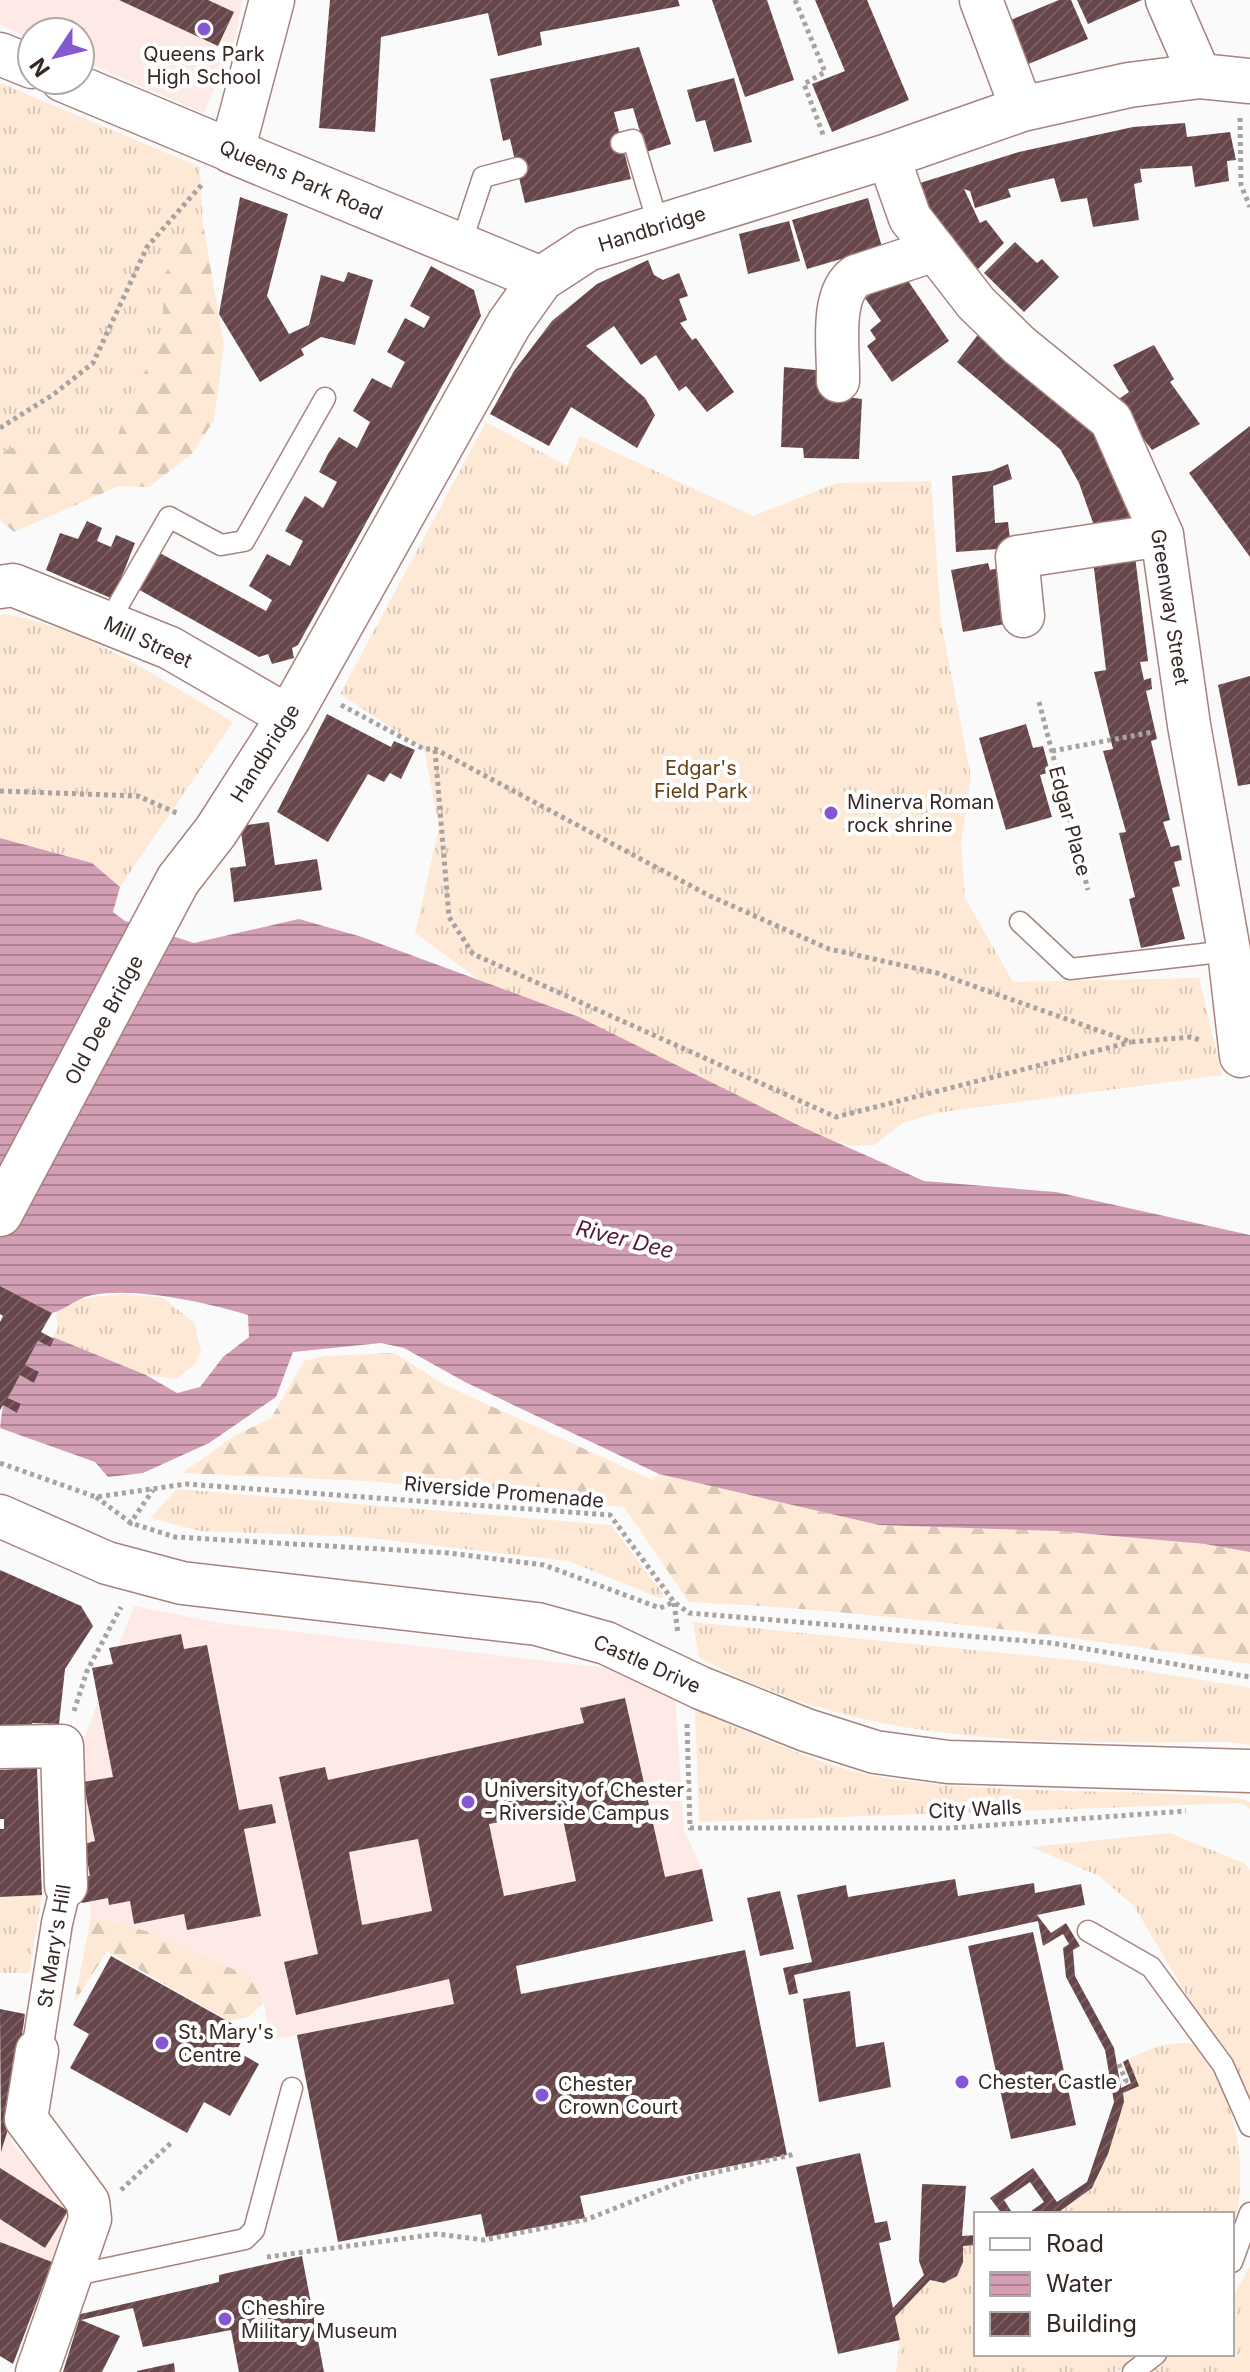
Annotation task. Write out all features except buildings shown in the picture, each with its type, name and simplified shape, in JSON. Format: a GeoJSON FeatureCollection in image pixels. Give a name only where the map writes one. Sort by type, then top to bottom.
{"type":"FeatureCollection","features":[{"type":"Feature","properties":{"kind":"street"},"geometry":{"type":"LineString","coordinates":[[232,151],[272,0]]}},
{"type":"Feature","properties":{"kind":"street"},"geometry":{"type":"LineString","coordinates":[[981,0],[1022,109]]}},
{"type":"Feature","properties":{"kind":"street"},"geometry":{"type":"LineString","coordinates":[[1167,0],[1230,79]]}},
{"type":"Feature","properties":{"kind":"street","name":"Handbridge"},"geometry":{"type":"LineString","coordinates":[[216,831],[298,701],[509,324],[541,279],[587,249],[888,156],[1022,109],[1129,85],[1230,79]]}},
{"type":"Feature","properties":{"kind":"street","name":"Queens Park Road"},"geometry":{"type":"LineString","coordinates":[[96,94],[541,279]]}},
{"type":"Feature","properties":{"kind":"street","name":"Greenway Street"},"geometry":{"type":"LineString","coordinates":[[888,156],[910,218],[976,303],[1019,345],[1111,420],[1162,535],[1189,725],[1229,951],[1241,1056]]}},
{"type":"Feature","properties":{"kind":"street"},"geometry":{"type":"LineString","coordinates":[[838,381],[840,296],[847,283],[856,276],[935,250]]}},
{"type":"Feature","properties":{"kind":"street"},"geometry":{"type":"LineString","coordinates":[[1023,616],[1017,557],[1162,535]]}},
{"type":"Feature","properties":{"kind":"street","name":"Mill Street"},"geometry":{"type":"LineString","coordinates":[[0,587],[13,585],[298,701]]}},
{"type":"Feature","properties":{"kind":"street","name":"Old Dee Bridge"},"geometry":{"type":"LineString","coordinates":[[0,1214],[189,864],[216,831]]}},
{"type":"Feature","properties":{"kind":"street","name":"Castle Drive"},"geometry":{"type":"LineString","coordinates":[[0,1516],[107,1563],[182,1583],[537,1624],[606,1643],[701,1688],[806,1730],[875,1752],[948,1762],[1250,1771]]}},
{"type":"Feature","properties":{"kind":"street"},"geometry":{"type":"LineString","coordinates":[[0,1747],[62,1746]]}},
{"type":"Feature","properties":{"kind":"street","name":"St Mary's Hill"},"geometry":{"type":"LineString","coordinates":[[62,1746],[66,1886],[26,2119],[88,2202]]}},
{"type":"Feature","properties":{"kind":"street"},"geometry":{"type":"LineString","coordinates":[[37,2372],[90,2219],[88,2202]]}},
{"type":"Feature","properties":{"kind":"lane"},"geometry":{"type":"LineString","coordinates":[[621,143],[633,140],[659,227]]}},
{"type":"Feature","properties":{"kind":"lane"},"geometry":{"type":"LineString","coordinates":[[460,247],[483,177],[517,168]]}},
{"type":"Feature","properties":{"kind":"lane"},"geometry":{"type":"LineString","coordinates":[[108,623],[169,517],[221,545],[244,541],[325,398]]}},
{"type":"Feature","properties":{"kind":"lane"},"geometry":{"type":"LineString","coordinates":[[1020,922],[1070,969],[1229,951]]}},
{"type":"Feature","properties":{"kind":"lane"},"geometry":{"type":"LineString","coordinates":[[1088,1931],[1151,1967],[1223,2065],[1250,2126]]}},
{"type":"Feature","properties":{"kind":"lane"},"geometry":{"type":"LineString","coordinates":[[71,2276],[245,2239],[254,2230],[292,2088]]}},
{"type":"Feature","properties":{"kind":"lane"},"geometry":{"type":"LineString","coordinates":[[1234,2257],[1250,2213]]}},
{"type":"Feature","properties":{"kind":"lane"},"geometry":{"type":"LineString","coordinates":[[1133,2372],[1153,2356]]}},
{"type":"Feature","properties":{"kind":"path"},"geometry":{"type":"LineString","coordinates":[[795,0],[825,72],[804,84],[838,171]]}},
{"type":"Feature","properties":{"kind":"path"},"geometry":{"type":"LineString","coordinates":[[1230,79],[1241,185],[1250,207]]}},
{"type":"Feature","properties":{"kind":"path"},"geometry":{"type":"LineString","coordinates":[[0,428],[54,394],[93,363],[147,247],[232,151]]}},
{"type":"Feature","properties":{"kind":"path"},"geometry":{"type":"LineString","coordinates":[[298,701],[424,749],[435,749],[781,930],[829,949],[937,973],[995,991],[1131,1042]]}},
{"type":"Feature","properties":{"kind":"path","name":"Edgar Place"},"geometry":{"type":"LineString","coordinates":[[1039,702],[1088,890]]}},
{"type":"Feature","properties":{"kind":"path","name":"Edgar Place"},"geometry":{"type":"LineString","coordinates":[[1052,751],[1189,725]]}},
{"type":"Feature","properties":{"kind":"path"},"geometry":{"type":"LineString","coordinates":[[435,749],[449,917],[473,954],[836,1117],[1131,1042],[1191,1037],[1241,1056]]}},
{"type":"Feature","properties":{"kind":"path"},"geometry":{"type":"LineString","coordinates":[[0,791],[138,796]]}},
{"type":"Feature","properties":{"kind":"path","name":"Riverside Promenade"},"geometry":{"type":"LineString","coordinates":[[0,1463],[96,1497],[186,1484],[610,1515],[674,1602]]}},
{"type":"Feature","properties":{"kind":"path"},"geometry":{"type":"LineString","coordinates":[[96,1497],[131,1523],[175,1537],[433,1552],[544,1565],[660,1608],[674,1602],[689,1613],[1052,1643],[1250,1677]]}},
{"type":"Feature","properties":{"kind":"path"},"geometry":{"type":"LineString","coordinates":[[62,1746],[87,1671],[123,1603]]}},
{"type":"Feature","properties":{"kind":"path","name":"City Walls"},"geometry":{"type":"LineString","coordinates":[[701,1829],[952,1828],[1202,1809]]}},
{"type":"Feature","properties":{"kind":"path"},"geometry":{"type":"LineString","coordinates":[[1119,2064],[1126,2081],[1121,2084]]}},
{"type":"Feature","properties":{"kind":"path"},"geometry":{"type":"LineString","coordinates":[[88,2202],[102,2208],[172,2142]]}},
{"type":"Feature","properties":{"kind":"path"},"geometry":{"type":"LineString","coordinates":[[255,2258],[437,2234],[484,2240],[588,2219],[691,2178],[795,2154]]}},
{"type":"Feature","properties":{"kind":"shaded area"},"geometry":{"type":"Polygon","coordinates":[[[0,0],[242,0],[235,39],[204,113],[96,67],[96,16],[16,16],[16,32],[0,25],[0,0]]]}},
{"type":"Feature","properties":{"kind":"shaded area","name":"University of Chester - Riverside Campus"},"geometry":{"type":"Polygon","coordinates":[[[134,1606],[220,1623],[623,1670],[675,1694],[684,1830],[702,1869],[713,1921],[449,1979],[454,2004],[270,2040],[264,2003],[251,1977],[150,1932],[91,1917],[77,1757],[134,1606]]]}},
{"type":"Feature","properties":{"kind":"shaded area"},"geometry":{"type":"Polygon","coordinates":[[[0,2123],[9,2126],[12,2144],[50,2182],[68,2211],[52,2262],[0,2242],[0,2123]]]}},
{"type":"Feature","properties":{"kind":"green space"},"geometry":{"type":"Polygon","coordinates":[[[0,83],[16,90],[16,96],[31,96],[200,167],[209,345],[142,448],[0,472],[0,83]]]}},
{"type":"Feature","properties":{"kind":"green space"},"geometry":{"type":"Polygon","coordinates":[[[193,223],[203,224],[224,345],[214,420],[193,453],[149,487],[119,486],[14,532],[0,520],[0,452],[43,437],[118,434],[137,385],[162,341],[164,276],[193,223]]]}},
{"type":"Feature","properties":{"kind":"green space","name":"Edgar's Field Park"},"geometry":{"type":"Polygon","coordinates":[[[486,422],[567,466],[580,436],[753,516],[837,483],[931,481],[941,622],[971,777],[961,842],[965,898],[1013,982],[1199,978],[1222,1075],[936,1113],[903,1123],[874,1145],[853,1146],[826,1139],[486,985],[415,933],[439,827],[424,749],[340,694],[486,422]]]}},
{"type":"Feature","properties":{"kind":"green space"},"geometry":{"type":"Polygon","coordinates":[[[0,615],[35,621],[94,643],[233,722],[120,887],[92,863],[0,838],[0,615]]]}},
{"type":"Feature","properties":{"kind":"green space"},"geometry":{"type":"Polygon","coordinates":[[[126,1294],[164,1298],[194,1323],[201,1351],[194,1365],[176,1379],[146,1375],[53,1337],[58,1328],[56,1312],[64,1307],[90,1298],[126,1294]]]}},
{"type":"Feature","properties":{"kind":"green space"},"geometry":{"type":"Polygon","coordinates":[[[395,1353],[443,1384],[652,1480],[659,1474],[879,1525],[1056,1531],[1205,1544],[1250,1552],[1250,1664],[971,1626],[830,1611],[689,1602],[624,1507],[368,1481],[182,1473],[236,1435],[271,1418],[304,1361],[325,1356],[395,1353]]]}},
{"type":"Feature","properties":{"kind":"green space"},"geometry":{"type":"Polygon","coordinates":[[[177,1489],[611,1525],[663,1594],[662,1599],[568,1561],[361,1537],[200,1531],[150,1518],[177,1489]]]}},
{"type":"Feature","properties":{"kind":"green space"},"geometry":{"type":"Polygon","coordinates":[[[693,1622],[1084,1661],[1250,1688],[1250,1745],[1228,1742],[1024,1740],[890,1725],[825,1709],[761,1687],[699,1657],[693,1622]]]}},
{"type":"Feature","properties":{"kind":"green space"},"geometry":{"type":"Polygon","coordinates":[[[695,1709],[840,1768],[891,1779],[978,1787],[1239,1798],[1250,1802],[1250,1809],[1241,1803],[699,1822],[695,1709]]]}},
{"type":"Feature","properties":{"kind":"green space"},"geometry":{"type":"Polygon","coordinates":[[[1170,1833],[1244,1863],[1250,1870],[1250,2102],[1134,1906],[1099,1876],[1031,1847],[1170,1833]]]}},
{"type":"Feature","properties":{"kind":"green space"},"geometry":{"type":"Polygon","coordinates":[[[42,1895],[29,1973],[0,1973],[0,1897],[42,1895]]]}},
{"type":"Feature","properties":{"kind":"green space"},"geometry":{"type":"Polygon","coordinates":[[[91,1917],[150,1932],[251,1977],[264,2003],[248,2017],[229,2021],[107,1951],[74,2003],[91,1917]]]}},
{"type":"Feature","properties":{"kind":"green space"},"geometry":{"type":"Polygon","coordinates":[[[1194,2044],[1221,2088],[1231,2112],[1240,2161],[1234,2228],[1234,2212],[1059,2212],[1093,2188],[1108,2154],[1124,2102],[1123,2093],[1139,2086],[1128,2059],[1158,2046],[1194,2044]]]}},
{"type":"Feature","properties":{"kind":"green space"},"geometry":{"type":"Polygon","coordinates":[[[974,2245],[974,2356],[1136,2356],[1117,2372],[896,2372],[900,2340],[895,2317],[930,2280],[947,2282],[957,2275],[963,2246],[974,2245]]]}},
{"type":"Feature","properties":{"kind":"green space"},"geometry":{"type":"Polygon","coordinates":[[[1250,2267],[1250,2372],[1147,2372],[1168,2356],[1234,2356],[1234,2294],[1250,2267]]]}},
{"type":"Feature","properties":{"kind":"water","name":"River Dee"},"geometry":{"type":"Polygon","coordinates":[[[0,838],[92,863],[120,887],[113,912],[125,921],[194,943],[299,919],[362,937],[579,1017],[802,1127],[924,1181],[1056,1192],[1250,1235],[1250,1552],[1205,1544],[1056,1531],[879,1525],[659,1474],[465,1382],[404,1348],[381,1343],[293,1352],[276,1397],[209,1443],[143,1473],[108,1477],[95,1462],[0,1428],[3,1405],[17,1412],[21,1405],[8,1398],[20,1375],[34,1382],[39,1373],[25,1365],[38,1341],[50,1347],[53,1337],[146,1375],[177,1393],[200,1387],[223,1357],[249,1337],[248,1315],[211,1305],[150,1294],[110,1293],[92,1295],[52,1313],[0,1286],[0,838]]]}},
{"type":"Feature","properties":{"kind":"place","name":"Queens Park High School"},"geometry":{"type":"Point","coordinates":[204,29]}},
{"type":"Feature","properties":{"kind":"place","name":"Minerva Roman rock shrine"},"geometry":{"type":"Point","coordinates":[831,813]}},
{"type":"Feature","properties":{"kind":"place","name":"University of Chester - Riverside Campus"},"geometry":{"type":"Point","coordinates":[468,1802]}},
{"type":"Feature","properties":{"kind":"place","name":"St. Mary's Centre"},"geometry":{"type":"Point","coordinates":[162,2043]}},
{"type":"Feature","properties":{"kind":"place","name":"Chester Castle"},"geometry":{"type":"Point","coordinates":[962,2082]}},
{"type":"Feature","properties":{"kind":"place","name":"Chester Crown Court"},"geometry":{"type":"Point","coordinates":[542,2095]}},
{"type":"Feature","properties":{"kind":"place","name":"Cheshire Military Museum"},"geometry":{"type":"Point","coordinates":[225,2319]}}]}
